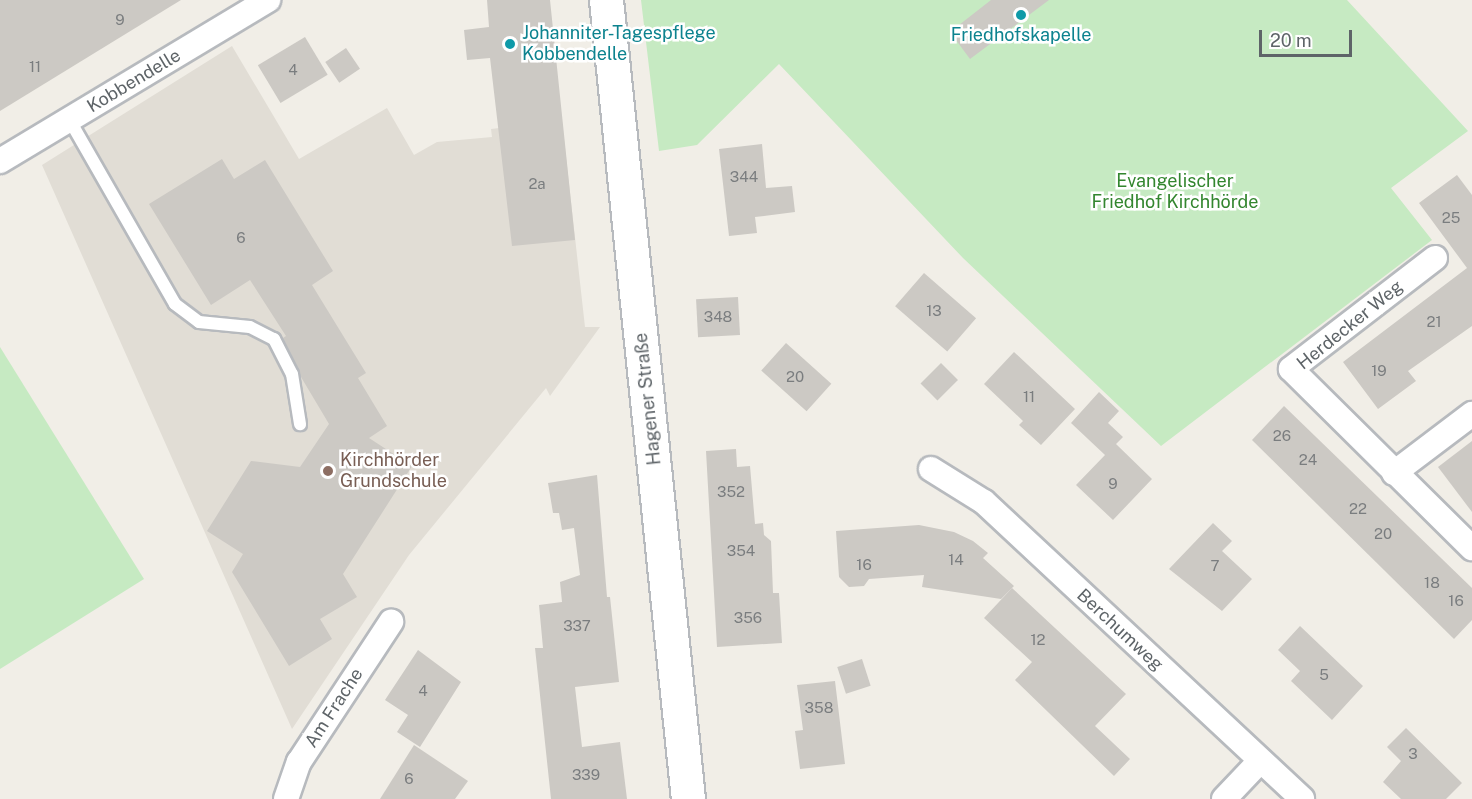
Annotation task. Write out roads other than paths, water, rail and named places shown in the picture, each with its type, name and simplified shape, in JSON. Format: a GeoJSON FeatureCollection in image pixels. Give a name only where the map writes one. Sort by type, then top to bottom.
{"type":"FeatureCollection","features":[{"type":"Feature","properties":{"kind":"main road","name":"Hagener Straße"},"geometry":{"type":"LineString","coordinates":[[606,0],[688,799]]}},
{"type":"Feature","properties":{"kind":"street","name":"Kobbendelle"},"geometry":{"type":"LineString","coordinates":[[0,161],[268,0]]}},
{"type":"Feature","properties":{"kind":"street","name":"Herdecker Weg"},"geometry":{"type":"LineString","coordinates":[[1435,258],[1291,369],[1472,548]]}},
{"type":"Feature","properties":{"kind":"street"},"geometry":{"type":"LineString","coordinates":[[1394,473],[1472,414]]}},
{"type":"Feature","properties":{"kind":"street","name":"Berchumweg"},"geometry":{"type":"LineString","coordinates":[[931,469],[984,502],[1302,799]]}},
{"type":"Feature","properties":{"kind":"street","name":"Am Frache"},"geometry":{"type":"LineString","coordinates":[[286,799],[298,762],[391,622]]}},
{"type":"Feature","properties":{"kind":"street"},"geometry":{"type":"LineString","coordinates":[[1224,799],[1260,761]]}},
{"type":"Feature","properties":{"kind":"lane"},"geometry":{"type":"LineString","coordinates":[[69,119],[176,304],[199,322],[250,327],[274,339],[292,374],[300,424]]}},
{"type":"Feature","properties":{"kind":"place","name":"Friedhofskapelle"},"geometry":{"type":"Point","coordinates":[1021,15]}},
{"type":"Feature","properties":{"kind":"place","name":"Johanniter-Tagespflege Kobbendelle"},"geometry":{"type":"Point","coordinates":[510,44]}},
{"type":"Feature","properties":{"kind":"place","name":"Kirchhörder Grundschule"},"geometry":{"type":"Point","coordinates":[328,471]}},
{"type":"Feature","properties":{"kind":"park label","name":"Evangelischer Friedhof Kirchhörde"},"geometry":{"type":"Point","coordinates":[1175,192]}}]}
